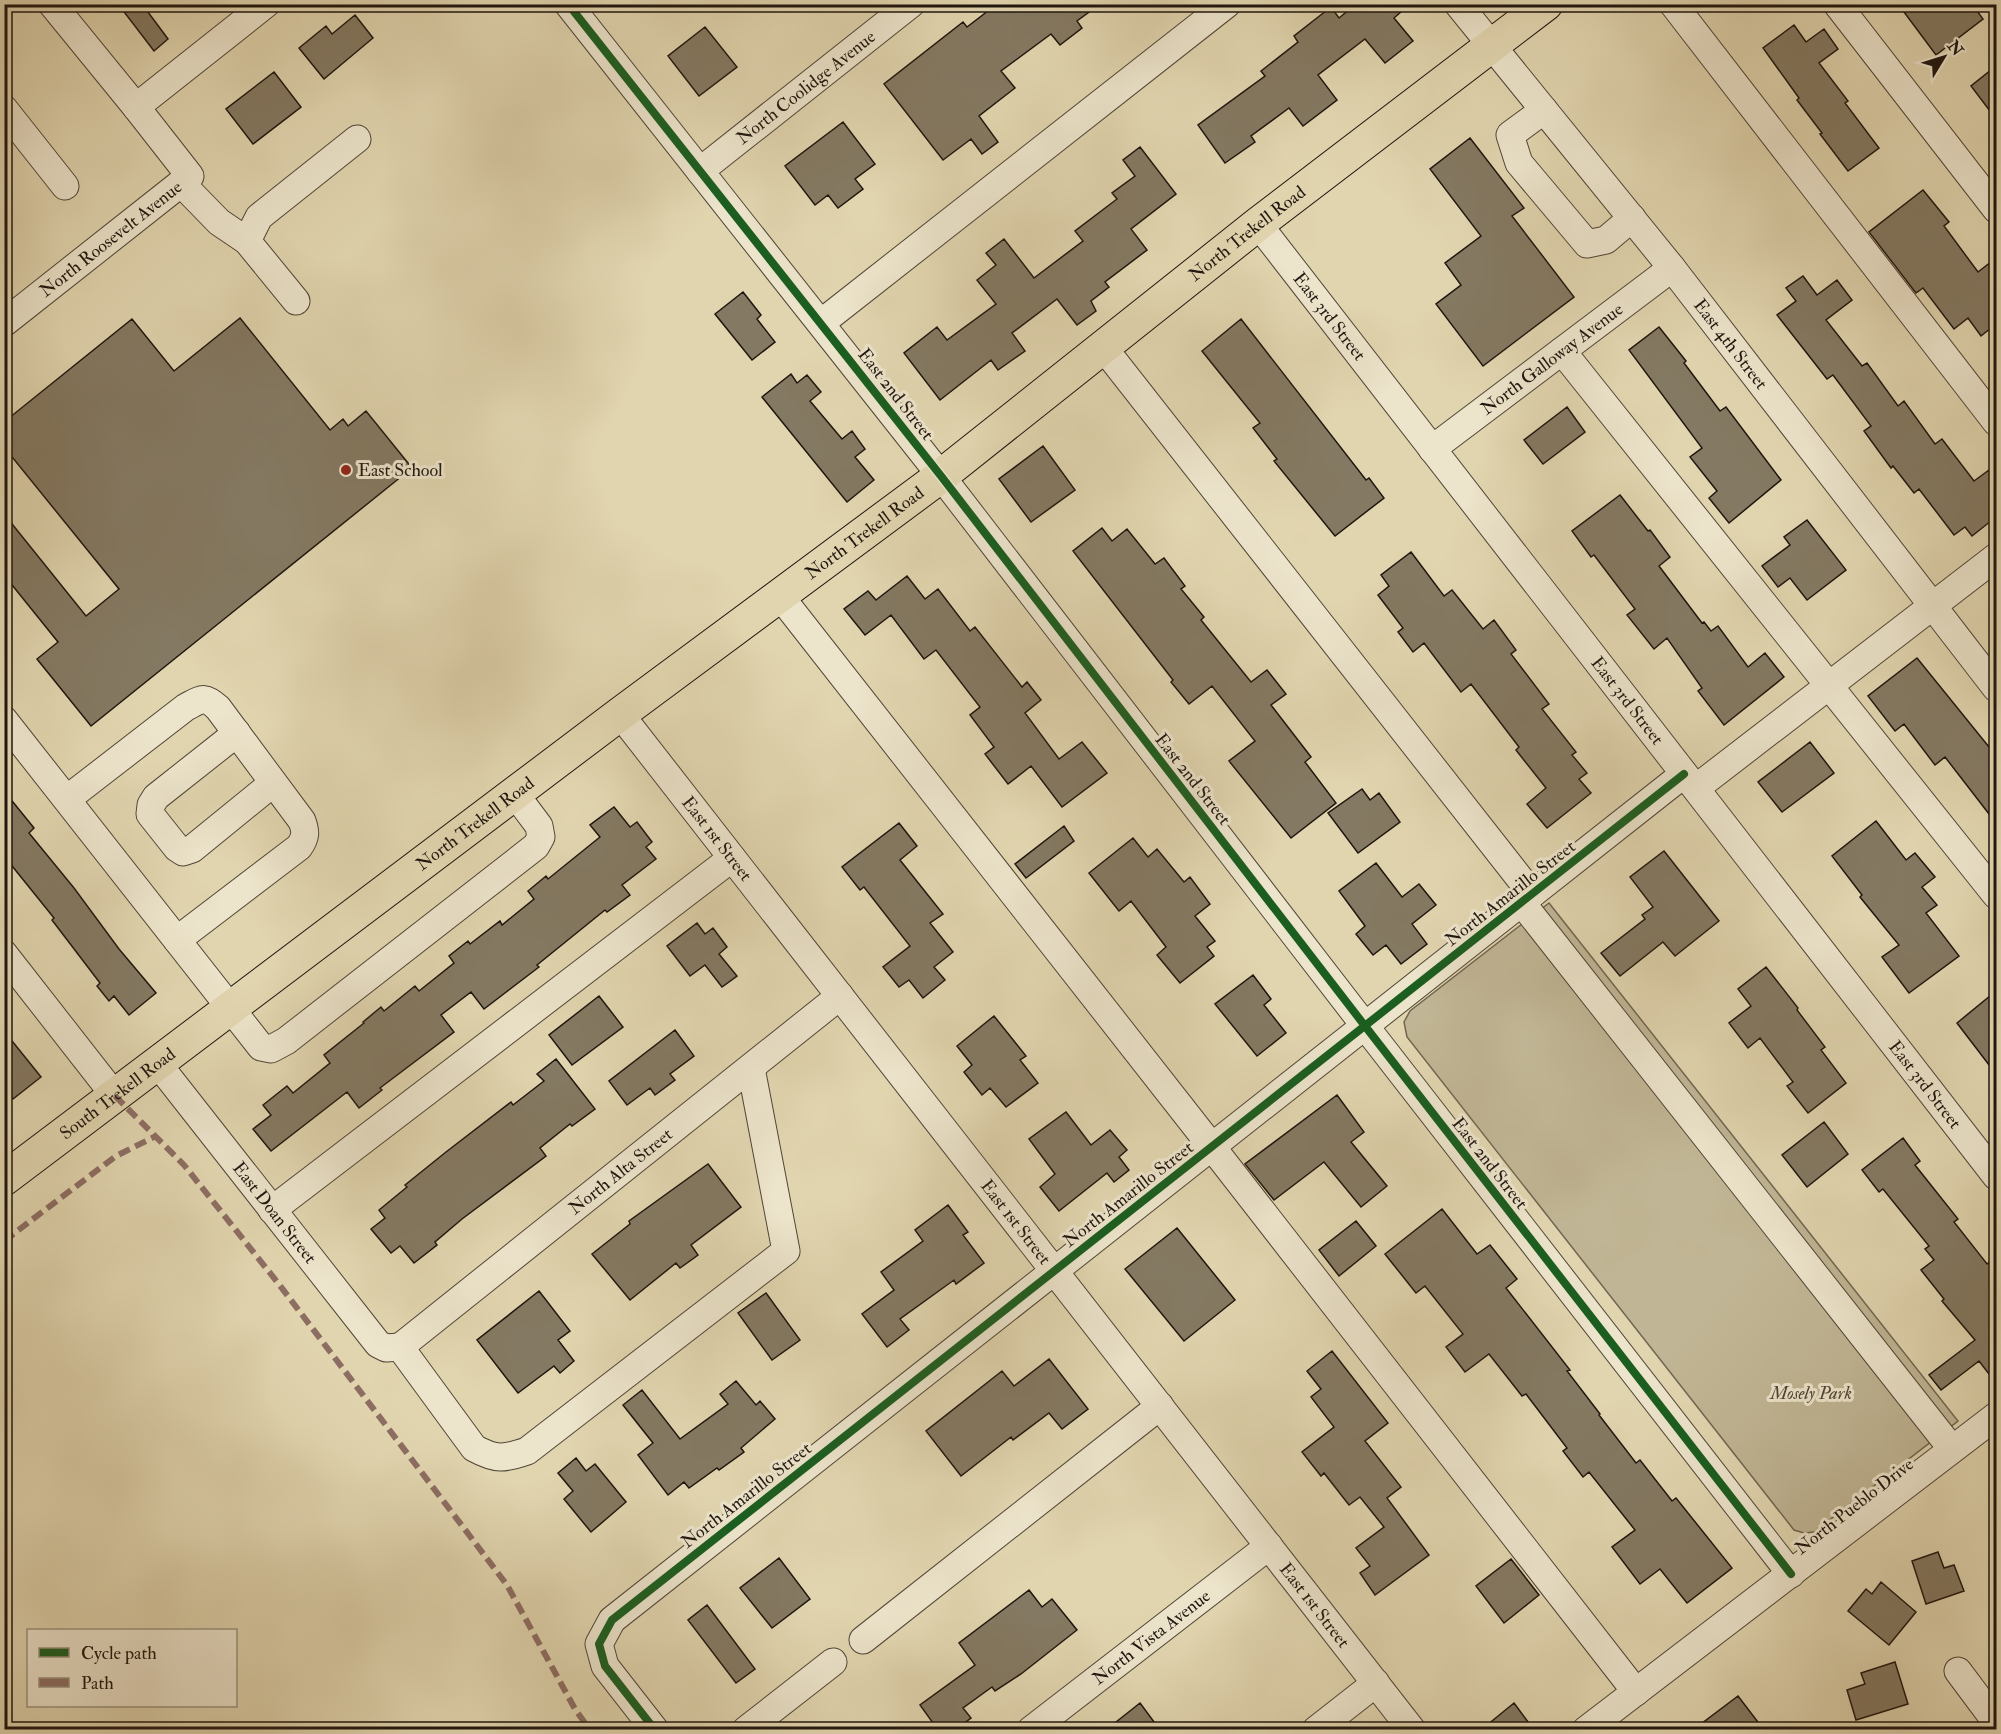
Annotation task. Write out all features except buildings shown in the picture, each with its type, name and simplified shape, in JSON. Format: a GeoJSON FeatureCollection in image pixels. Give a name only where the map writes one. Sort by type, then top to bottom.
{"type":"FeatureCollection","features":[{"type":"Feature","properties":{"kind":"main road","name":"North Trekell Road"},"geometry":{"type":"LineString","coordinates":[[231,1009],[620,714],[941,476],[1258,224],[1546,4]]}},
{"type":"Feature","properties":{"kind":"main road","name":"South Trekell Road"},"geometry":{"type":"LineString","coordinates":[[4,1179],[231,1009]]}},
{"type":"Feature","properties":{"kind":"street"},"geometry":{"type":"LineString","coordinates":[[53,5],[136,106],[266,4]]}},
{"type":"Feature","properties":{"kind":"street","name":"North Coolidge Avenue"},"geometry":{"type":"LineString","coordinates":[[700,171],[911,4]]}},
{"type":"Feature","properties":{"kind":"street"},"geometry":{"type":"LineString","coordinates":[[820,323],[1227,4]]}},
{"type":"Feature","properties":{"kind":"street","name":"East 4th Street"},"geometry":{"type":"LineString","coordinates":[[1458,4],[1672,268],[1996,688]]}},
{"type":"Feature","properties":{"kind":"street"},"geometry":{"type":"LineString","coordinates":[[1672,4],[1996,422]]}},
{"type":"Feature","properties":{"kind":"street"},"geometry":{"type":"LineString","coordinates":[[1837,4],[1996,209]]}},
{"type":"Feature","properties":{"kind":"street","name":"East 2nd Street"},"geometry":{"type":"LineString","coordinates":[[581,9],[700,171],[941,476],[1791,1574]]}},
{"type":"Feature","properties":{"kind":"street","name":"North Roosevelt Avenue"},"geometry":{"type":"LineString","coordinates":[[4,323],[190,176],[136,106]]}},
{"type":"Feature","properties":{"kind":"street"},"geometry":{"type":"LineString","coordinates":[[4,109],[65,186]]}},
{"type":"Feature","properties":{"kind":"street"},"geometry":{"type":"LineString","coordinates":[[1544,110],[1510,135],[1519,163],[1587,244],[1606,240],[1632,218]]}},
{"type":"Feature","properties":{"kind":"street"},"geometry":{"type":"LineString","coordinates":[[247,241],[259,217],[357,139]]}},
{"type":"Feature","properties":{"kind":"street"},"geometry":{"type":"LineString","coordinates":[[181,183],[219,222],[247,241],[296,301]]}},
{"type":"Feature","properties":{"kind":"street","name":"East 3rd Street"},"geometry":{"type":"LineString","coordinates":[[1258,224],[1996,1176]]}},
{"type":"Feature","properties":{"kind":"street","name":"North Galloway Avenue"},"geometry":{"type":"LineString","coordinates":[[1432,448],[1672,268]]}},
{"type":"Feature","properties":{"kind":"street"},"geometry":{"type":"LineString","coordinates":[[1103,347],[1952,1449]]}},
{"type":"Feature","properties":{"kind":"street"},"geometry":{"type":"LineString","coordinates":[[1562,351],[1996,895]]}},
{"type":"Feature","properties":{"kind":"street","name":"North Amarillo Street"},"geometry":{"type":"LineString","coordinates":[[655,1730],[605,1666],[599,1644],[612,1620],[1527,899],[1690,781],[1830,686],[1996,557]]}},
{"type":"Feature","properties":{"kind":"street"},"geometry":{"type":"LineString","coordinates":[[780,596],[1636,1692]]}},
{"type":"Feature","properties":{"kind":"street"},"geometry":{"type":"LineString","coordinates":[[67,799],[186,707],[201,699],[208,699],[218,708],[302,821],[306,832],[299,847],[177,940]]}},
{"type":"Feature","properties":{"kind":"street","name":"East 1st Street"},"geometry":{"type":"LineString","coordinates":[[620,714],[1412,1730]]}},
{"type":"Feature","properties":{"kind":"street"},"geometry":{"type":"LineString","coordinates":[[4,720],[261,1047],[271,1049],[285,1041],[536,846],[541,837],[539,826],[515,794]]}},
{"type":"Feature","properties":{"kind":"street"},"geometry":{"type":"LineString","coordinates":[[237,733],[156,797],[151,805],[150,814],[177,848],[183,852],[192,849],[273,783]]}},
{"type":"Feature","properties":{"kind":"street"},"geometry":{"type":"LineString","coordinates":[[272,1210],[732,858]]}},
{"type":"Feature","properties":{"kind":"street"},"geometry":{"type":"LineString","coordinates":[[4,954],[115,1096]]}},
{"type":"Feature","properties":{"kind":"street","name":"North Alta Street"},"geometry":{"type":"LineString","coordinates":[[400,1347],[840,996]]}},
{"type":"Feature","properties":{"kind":"street","name":"East Doan Street"},"geometry":{"type":"LineString","coordinates":[[158,1064],[378,1344],[386,1348],[400,1347]]}},
{"type":"Feature","properties":{"kind":"street"},"geometry":{"type":"LineString","coordinates":[[400,1347],[474,1448],[490,1456],[508,1458],[527,1451],[786,1251],[751,1068]]}},
{"type":"Feature","properties":{"kind":"street"},"geometry":{"type":"LineString","coordinates":[[863,1640],[1161,1406]]}},
{"type":"Feature","properties":{"kind":"street","name":"North Pueblo Drive"},"geometry":{"type":"LineString","coordinates":[[1586,1730],[1996,1416]]}},
{"type":"Feature","properties":{"kind":"street","name":"North Vista Avenue"},"geometry":{"type":"LineString","coordinates":[[1031,1730],[1269,1546]]}},
{"type":"Feature","properties":{"kind":"street"},"geometry":{"type":"LineString","coordinates":[[746,1730],[833,1662]]}},
{"type":"Feature","properties":{"kind":"street"},"geometry":{"type":"LineString","coordinates":[[1958,1671],[1996,1722]]}},
{"type":"Feature","properties":{"kind":"street"},"geometry":{"type":"LineString","coordinates":[[1316,1730],[1376,1683]]}},
{"type":"Feature","properties":{"kind":"green space","name":"Mosely Park"},"geometry":{"type":"Polygon","coordinates":[[[1549,903],[1958,1421],[1814,1532],[1804,1533],[1794,1530],[1407,1037],[1404,1022],[1410,1011],[1549,903]]]}},
{"type":"Feature","properties":{"kind":"marked path"},"geometry":{"type":"LineString","coordinates":[[115,1096],[184,1165],[278,1283],[507,1585],[575,1709],[590,1730]]}},
{"type":"Feature","properties":{"kind":"marked path"},"geometry":{"type":"LineString","coordinates":[[4,1241],[116,1156],[156,1136]]}},
{"type":"Feature","properties":{"kind":"cycle path"},"geometry":{"type":"LineString","coordinates":[[568,4],[941,476],[1791,1574]]}},
{"type":"Feature","properties":{"kind":"cycle path"},"geometry":{"type":"LineString","coordinates":[[655,1730],[605,1666],[599,1644],[612,1620],[1684,774]]}},
{"type":"Feature","properties":{"kind":"place","name":"East School"},"geometry":{"type":"Point","coordinates":[346,470]}}]}
